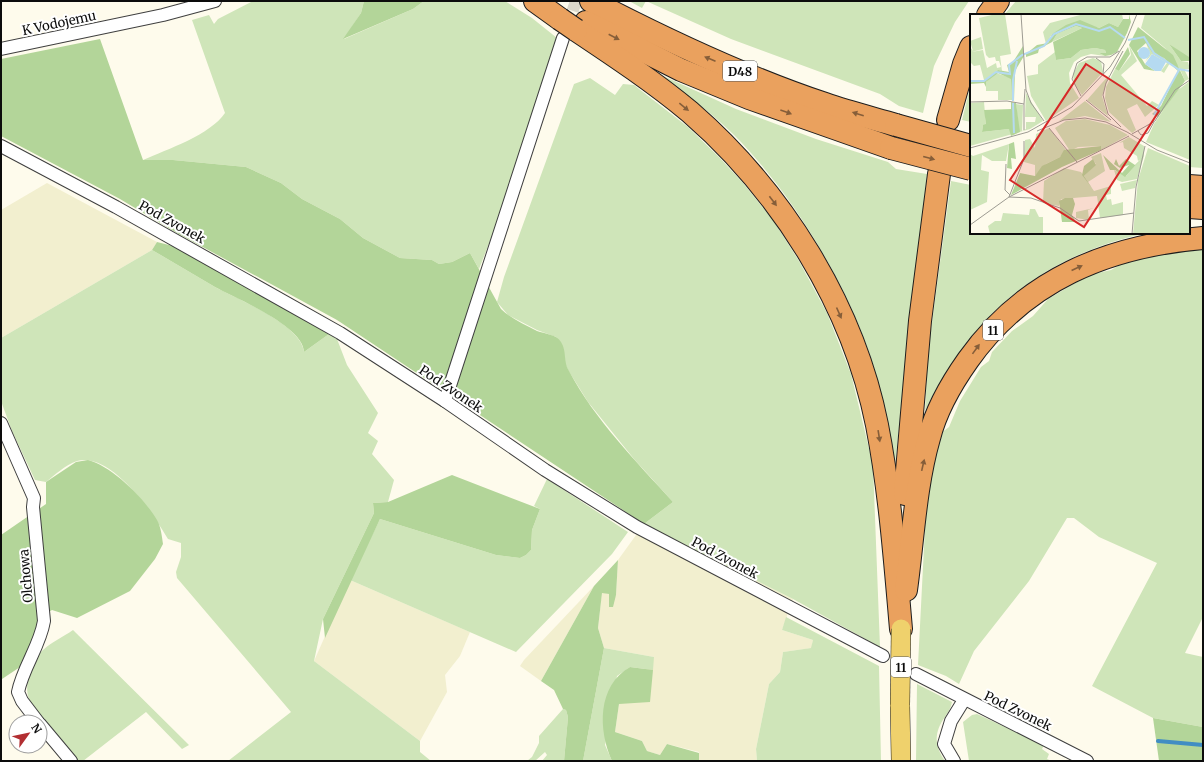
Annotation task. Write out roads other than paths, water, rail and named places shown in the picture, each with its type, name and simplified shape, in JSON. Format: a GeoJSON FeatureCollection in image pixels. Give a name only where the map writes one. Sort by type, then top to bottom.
{"type":"FeatureCollection","features":[{"type":"Feature","properties":{"kind":"highway"},"geometry":{"type":"LineString","coordinates":[[535,1],[569,17],[690,112],[724,144],[755,178],[783,215],[809,254],[831,294],[850,336],[865,380],[877,424],[891,515],[901,629]]}},
{"type":"Feature","properties":{"kind":"highway"},"geometry":{"type":"LineString","coordinates":[[989,14],[998,1]]}},
{"type":"Feature","properties":{"kind":"highway","name":"D48"},"geometry":{"type":"LineString","coordinates":[[569,17],[690,50],[757,79],[825,104],[970,146]]}},
{"type":"Feature","properties":{"kind":"highway","name":"D48"},"geometry":{"type":"LineString","coordinates":[[569,17],[681,70],[749,98],[891,148],[970,169]]}},
{"type":"Feature","properties":{"kind":"highway"},"geometry":{"type":"LineString","coordinates":[[948,120],[964,64],[970,50]]}},
{"type":"Feature","properties":{"kind":"highway","name":"11"},"geometry":{"type":"LineString","coordinates":[[901,629],[906,472],[920,322],[939,174]]}},
{"type":"Feature","properties":{"kind":"highway"},"geometry":{"type":"LineString","coordinates":[[1190,176],[1203,176]]}},
{"type":"Feature","properties":{"kind":"highway"},"geometry":{"type":"LineString","coordinates":[[1190,186],[1203,187]]}},
{"type":"Feature","properties":{"kind":"highway"},"geometry":{"type":"LineString","coordinates":[[1190,207],[1203,208]]}},
{"type":"Feature","properties":{"kind":"highway","name":"11"},"geometry":{"type":"LineString","coordinates":[[901,629],[920,478],[929,437],[942,403],[960,371],[980,343],[1005,317],[1032,294],[1062,276],[1087,264],[1127,250],[1161,242],[1203,238]]}},
{"type":"Feature","properties":{"kind":"main road","name":"11"},"geometry":{"type":"LineString","coordinates":[[901,629],[901,761]]}},
{"type":"Feature","properties":{"kind":"street","name":"K Vodojemu"},"geometry":{"type":"LineString","coordinates":[[1,49],[163,15],[215,1]]}},
{"type":"Feature","properties":{"kind":"street"},"geometry":{"type":"LineString","coordinates":[[445,401],[569,17]]}},
{"type":"Feature","properties":{"kind":"street","name":"Pod Zvonek"},"geometry":{"type":"LineString","coordinates":[[1,146],[116,207],[340,333],[445,401],[544,470],[636,527],[884,656]]}},
{"type":"Feature","properties":{"kind":"street","name":"Olchowa"},"geometry":{"type":"LineString","coordinates":[[1,423],[34,498],[33,507],[44,621],[42,633],[18,692],[22,701],[32,714]]}},
{"type":"Feature","properties":{"kind":"street","name":"Pod Zvonek"},"geometry":{"type":"LineString","coordinates":[[916,674],[964,700],[1087,761]]}},
{"type":"Feature","properties":{"kind":"street"},"geometry":{"type":"LineString","coordinates":[[954,761],[944,744],[951,721],[964,700]]}},
{"type":"Feature","properties":{"kind":"street","name":"Olchowa"},"geometry":{"type":"LineString","coordinates":[[48,734],[71,761]]}},
{"type":"Feature","properties":{"kind":"waterway"},"geometry":{"type":"LineString","coordinates":[[1158,741],[1203,745]]}},
{"type":"Feature","properties":{"kind":"tunnel"},"geometry":{"type":"LineString","coordinates":[[567,28],[576,1]]}}]}
